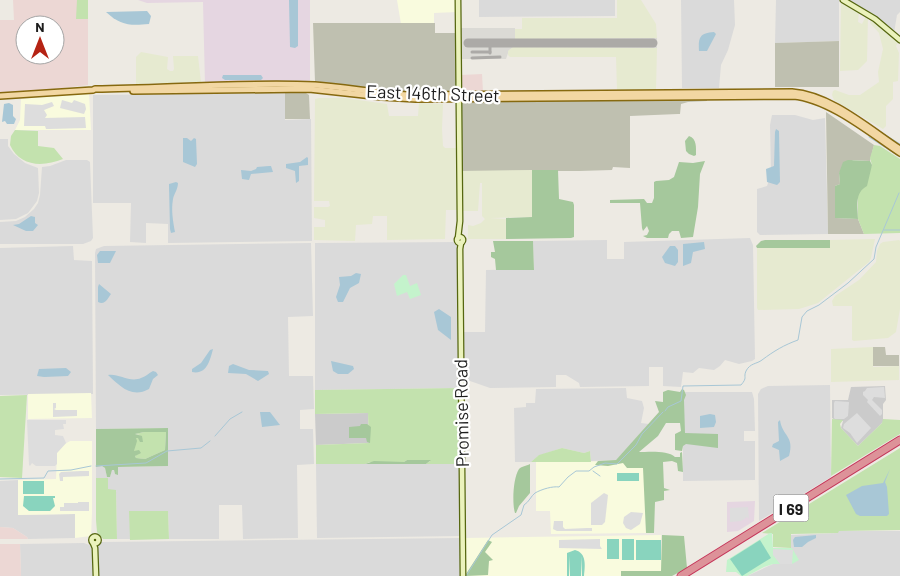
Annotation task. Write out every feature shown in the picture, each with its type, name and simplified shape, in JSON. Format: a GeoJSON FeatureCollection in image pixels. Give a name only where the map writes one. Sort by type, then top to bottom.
{"type":"FeatureCollection","features":[{"type":"Feature","properties":{"kind":"highway","name":"I 69"},"geometry":{"type":"LineString","coordinates":[[681,576],[900,440]]}},
{"type":"Feature","properties":{"kind":"highway","name":"I 69"},"geometry":{"type":"LineString","coordinates":[[690,576],[900,445]]}},
{"type":"Feature","properties":{"kind":"main road","name":"Promise Road"},"geometry":{"type":"LineString","coordinates":[[458,0],[463,574]]}},
{"type":"Feature","properties":{"kind":"main road"},"geometry":{"type":"LineString","coordinates":[[843,0],[875,19],[900,40]]}},
{"type":"Feature","properties":{"kind":"main road","name":"East 146th Street"},"geometry":{"type":"LineString","coordinates":[[0,98],[93,90],[122,92],[309,89],[387,98],[774,94]]}},
{"type":"Feature","properties":{"kind":"main road"},"geometry":{"type":"LineString","coordinates":[[570,96],[606,94],[802,93],[821,98],[900,149]]}},
{"type":"Feature","properties":{"kind":"main road"},"geometry":{"type":"LineString","coordinates":[[774,94],[800,96],[822,103],[900,153]]}},
{"type":"Feature","properties":{"kind":"main road","name":"East 146th Street"},"geometry":{"type":"LineString","coordinates":[[458,97],[533,98],[570,96]]}},
{"type":"Feature","properties":{"kind":"main road"},"geometry":{"type":"LineString","coordinates":[[95,540],[96,576]]}},
{"type":"Feature","properties":{"kind":"shaded area"},"geometry":{"type":"Polygon","coordinates":[[[13,0],[88,0],[88,85],[15,94],[0,94],[0,20],[14,20],[13,0]]]}},
{"type":"Feature","properties":{"kind":"shaded area"},"geometry":{"type":"Polygon","coordinates":[[[138,0],[310,0],[310,83],[205,85],[203,2],[147,3],[138,0]]]}},
{"type":"Feature","properties":{"kind":"shaded area"},"geometry":{"type":"Polygon","coordinates":[[[397,0],[456,0],[457,12],[434,13],[434,23],[401,24],[397,0]]]}},
{"type":"Feature","properties":{"kind":"shaded area"},"geometry":{"type":"Polygon","coordinates":[[[479,0],[615,0],[615,16],[479,17],[479,0]]]}},
{"type":"Feature","properties":{"kind":"shaded area"},"geometry":{"type":"Polygon","coordinates":[[[617,0],[641,0],[656,24],[657,38],[515,39],[515,29],[522,29],[522,18],[617,18],[617,0]]]}},
{"type":"Feature","properties":{"kind":"shaded area"},"geometry":{"type":"Polygon","coordinates":[[[681,0],[734,0],[735,25],[728,50],[721,65],[719,88],[682,88],[681,0]]]}},
{"type":"Feature","properties":{"kind":"shaded area"},"geometry":{"type":"Polygon","coordinates":[[[776,0],[839,0],[839,41],[775,43],[776,0]]]}},
{"type":"Feature","properties":{"kind":"shaded area"},"geometry":{"type":"Polygon","coordinates":[[[841,0],[859,11],[858,22],[862,24],[868,15],[867,61],[858,70],[840,71],[841,0]]]}},
{"type":"Feature","properties":{"kind":"shaded area"},"geometry":{"type":"Polygon","coordinates":[[[845,0],[900,0],[900,12],[897,15],[894,33],[845,0]]]}},
{"type":"Feature","properties":{"kind":"shaded area"},"geometry":{"type":"Polygon","coordinates":[[[871,20],[898,43],[896,46],[899,53],[898,81],[893,82],[893,99],[886,106],[886,126],[883,129],[834,100],[832,95],[835,90],[849,95],[860,95],[879,82],[878,72],[883,49],[879,33],[870,23],[871,20]]]}},
{"type":"Feature","properties":{"kind":"shaded area"},"geometry":{"type":"Polygon","coordinates":[[[313,23],[435,23],[435,33],[457,33],[456,92],[373,91],[315,82],[313,23]]]}},
{"type":"Feature","properties":{"kind":"shaded area"},"geometry":{"type":"Polygon","coordinates":[[[458,28],[515,28],[515,39],[657,38],[657,48],[514,47],[509,50],[506,59],[459,59],[458,28]]]}},
{"type":"Feature","properties":{"kind":"shaded area"},"geometry":{"type":"Polygon","coordinates":[[[839,41],[839,87],[775,87],[775,43],[839,41]]]}},
{"type":"Feature","properties":{"kind":"shaded area"},"geometry":{"type":"Polygon","coordinates":[[[513,47],[657,48],[656,90],[617,90],[616,57],[510,57],[508,51],[513,47]]]}},
{"type":"Feature","properties":{"kind":"shaded area"},"geometry":{"type":"Polygon","coordinates":[[[141,52],[168,57],[167,69],[170,71],[174,69],[173,56],[198,56],[201,82],[136,84],[136,57],[141,52]]]}},
{"type":"Feature","properties":{"kind":"shaded area"},"geometry":{"type":"Polygon","coordinates":[[[482,74],[483,92],[461,92],[461,75],[482,74]]]}},
{"type":"Feature","properties":{"kind":"shaded area"},"geometry":{"type":"Polygon","coordinates":[[[89,93],[91,130],[15,130],[20,120],[21,99],[89,93]]]}},
{"type":"Feature","properties":{"kind":"shaded area"},"geometry":{"type":"Polygon","coordinates":[[[285,93],[285,120],[311,119],[312,241],[168,243],[168,224],[146,223],[146,243],[130,242],[131,203],[93,203],[93,95],[285,93]]]}},
{"type":"Feature","properties":{"kind":"shaded area"},"geometry":{"type":"Polygon","coordinates":[[[285,93],[306,93],[309,95],[310,119],[285,119],[285,93]]]}},
{"type":"Feature","properties":{"kind":"shaded area"},"geometry":{"type":"Polygon","coordinates":[[[344,98],[387,104],[389,116],[418,116],[419,103],[443,104],[443,146],[445,148],[457,148],[458,210],[446,210],[445,239],[387,240],[387,216],[373,216],[372,224],[356,225],[355,241],[314,240],[314,227],[325,227],[325,220],[314,218],[314,207],[330,206],[329,201],[314,201],[315,99],[344,98]]]}},
{"type":"Feature","properties":{"kind":"shaded area"},"geometry":{"type":"Polygon","coordinates":[[[707,99],[707,101],[681,104],[680,114],[630,116],[630,168],[613,167],[612,170],[579,171],[460,171],[461,105],[463,102],[707,99]]]}},
{"type":"Feature","properties":{"kind":"shaded area"},"geometry":{"type":"Polygon","coordinates":[[[62,100],[72,103],[74,100],[85,104],[84,114],[60,108],[62,100]]]}},
{"type":"Feature","properties":{"kind":"shaded area"},"geometry":{"type":"Polygon","coordinates":[[[52,102],[54,106],[44,110],[47,115],[45,118],[85,117],[86,128],[46,129],[45,126],[24,126],[25,104],[42,105],[52,102]]]}},
{"type":"Feature","properties":{"kind":"shaded area"},"geometry":{"type":"Polygon","coordinates":[[[826,112],[874,145],[870,161],[853,160],[839,173],[840,184],[835,186],[836,218],[858,219],[864,234],[828,234],[826,112]]]}},
{"type":"Feature","properties":{"kind":"shaded area"},"geometry":{"type":"Polygon","coordinates":[[[772,115],[795,115],[813,120],[825,118],[828,234],[760,235],[757,232],[757,189],[767,186],[771,174],[770,125],[772,115]]]}},
{"type":"Feature","properties":{"kind":"shaded area"},"geometry":{"type":"Polygon","coordinates":[[[0,139],[8,139],[8,146],[14,154],[25,163],[38,168],[39,193],[37,201],[28,213],[16,219],[0,220],[0,139]]]}},
{"type":"Feature","properties":{"kind":"shaded area"},"geometry":{"type":"Polygon","coordinates":[[[66,160],[87,160],[90,162],[93,238],[91,241],[83,244],[0,244],[0,222],[16,221],[25,217],[38,203],[42,167],[66,160]]]}},
{"type":"Feature","properties":{"kind":"shaded area"},"geometry":{"type":"Polygon","coordinates":[[[532,170],[532,217],[490,218],[506,219],[506,239],[468,239],[468,225],[473,226],[485,219],[482,216],[482,183],[480,183],[478,211],[462,211],[460,171],[532,170]]]}},
{"type":"Feature","properties":{"kind":"shaded area"},"geometry":{"type":"Polygon","coordinates":[[[750,238],[753,245],[755,359],[752,361],[739,364],[725,360],[714,370],[699,368],[693,373],[683,372],[681,387],[663,386],[663,367],[649,367],[649,386],[580,387],[579,383],[566,375],[556,375],[556,387],[490,388],[470,381],[461,381],[461,332],[485,332],[486,270],[534,269],[533,241],[607,240],[607,259],[624,259],[624,242],[750,238]]]}},
{"type":"Feature","properties":{"kind":"shaded area"},"geometry":{"type":"Polygon","coordinates":[[[875,239],[869,262],[818,303],[799,309],[758,310],[757,248],[829,248],[830,240],[875,239]]]}},
{"type":"Feature","properties":{"kind":"shaded area"},"geometry":{"type":"Polygon","coordinates":[[[899,240],[900,309],[896,332],[888,338],[854,341],[852,340],[852,306],[833,306],[832,301],[835,296],[859,280],[876,262],[880,244],[899,240]]]}},
{"type":"Feature","properties":{"kind":"shaded area"},"geometry":{"type":"Polygon","coordinates":[[[459,242],[459,388],[315,390],[315,243],[459,242]]]}},
{"type":"Feature","properties":{"kind":"shaded area"},"geometry":{"type":"Polygon","coordinates":[[[311,243],[313,316],[288,317],[289,376],[313,376],[314,409],[300,410],[300,429],[313,429],[314,464],[297,465],[298,538],[243,539],[242,505],[219,505],[219,539],[169,539],[168,511],[130,539],[117,539],[116,490],[108,490],[108,478],[96,478],[96,467],[102,466],[105,468],[107,477],[110,477],[112,470],[114,470],[115,474],[118,467],[168,466],[167,428],[96,429],[96,249],[104,246],[311,243]]]}},
{"type":"Feature","properties":{"kind":"shaded area"},"geometry":{"type":"Polygon","coordinates":[[[73,246],[74,260],[92,261],[93,394],[0,395],[0,248],[73,246]]]}},
{"type":"Feature","properties":{"kind":"shaded area"},"geometry":{"type":"Polygon","coordinates":[[[873,347],[885,347],[886,355],[899,355],[899,366],[873,366],[873,347]]]}},
{"type":"Feature","properties":{"kind":"shaded area"},"geometry":{"type":"Polygon","coordinates":[[[873,347],[873,367],[899,366],[899,380],[831,382],[831,349],[873,347]]]}},
{"type":"Feature","properties":{"kind":"shaded area"},"geometry":{"type":"Polygon","coordinates":[[[830,385],[831,477],[759,521],[758,394],[761,389],[768,386],[830,385]]]}},
{"type":"Feature","properties":{"kind":"shaded area"},"geometry":{"type":"Polygon","coordinates":[[[885,386],[886,400],[883,404],[883,422],[858,446],[841,428],[843,421],[832,418],[832,400],[848,400],[851,387],[885,386]]]}},
{"type":"Feature","properties":{"kind":"shaded area"},"geometry":{"type":"Polygon","coordinates":[[[884,387],[885,398],[874,397],[872,400],[882,410],[880,416],[867,402],[868,400],[863,395],[863,392],[867,388],[884,387]]]}},
{"type":"Feature","properties":{"kind":"shaded area"},"geometry":{"type":"Polygon","coordinates":[[[626,388],[627,398],[642,401],[644,408],[641,423],[649,424],[616,460],[591,461],[590,451],[584,453],[562,448],[538,456],[531,462],[515,462],[514,408],[526,407],[526,403],[535,403],[536,389],[626,388]]]}},
{"type":"Feature","properties":{"kind":"shaded area"},"geometry":{"type":"Polygon","coordinates":[[[683,392],[752,392],[755,431],[744,431],[744,441],[755,441],[755,480],[683,481],[683,392]]]}},
{"type":"Feature","properties":{"kind":"shaded area"},"geometry":{"type":"Polygon","coordinates":[[[91,393],[92,418],[28,419],[28,394],[91,393]]]}},
{"type":"Feature","properties":{"kind":"shaded area"},"geometry":{"type":"Polygon","coordinates":[[[835,401],[849,402],[848,416],[844,419],[834,418],[835,401]]]}},
{"type":"Feature","properties":{"kind":"shaded area"},"geometry":{"type":"Polygon","coordinates":[[[53,403],[56,403],[56,408],[54,409],[56,410],[77,410],[77,416],[53,417],[53,403]]]}},
{"type":"Feature","properties":{"kind":"shaded area"},"geometry":{"type":"Polygon","coordinates":[[[368,413],[369,443],[316,445],[315,414],[368,413]]]}},
{"type":"Feature","properties":{"kind":"shaded area"},"geometry":{"type":"Polygon","coordinates":[[[857,413],[871,428],[857,443],[850,433],[843,428],[844,424],[857,413]]]}},
{"type":"Feature","properties":{"kind":"shaded area"},"geometry":{"type":"Polygon","coordinates":[[[27,420],[66,420],[66,424],[63,424],[64,429],[55,430],[55,435],[63,436],[66,443],[57,453],[57,464],[55,466],[36,466],[32,463],[29,465],[27,420]]]}},
{"type":"Feature","properties":{"kind":"shaded area"},"geometry":{"type":"Polygon","coordinates":[[[70,441],[92,441],[91,536],[75,538],[75,514],[18,515],[18,480],[56,479],[57,453],[70,441]]]}},
{"type":"Feature","properties":{"kind":"shaded area"},"geometry":{"type":"Polygon","coordinates":[[[645,461],[646,533],[551,534],[550,511],[536,511],[536,462],[645,461]]]}},
{"type":"Feature","properties":{"kind":"shaded area"},"geometry":{"type":"Polygon","coordinates":[[[316,464],[461,464],[460,536],[317,538],[316,464]]]}},
{"type":"Feature","properties":{"kind":"shaded area"},"geometry":{"type":"Polygon","coordinates":[[[89,471],[89,476],[63,477],[63,481],[60,481],[59,474],[61,472],[89,471]]]}},
{"type":"Feature","properties":{"kind":"shaded area"},"geometry":{"type":"Polygon","coordinates":[[[18,480],[18,515],[75,514],[75,538],[28,539],[13,528],[0,527],[0,481],[18,480]]]}},
{"type":"Feature","properties":{"kind":"shaded area"},"geometry":{"type":"Polygon","coordinates":[[[604,493],[608,495],[605,522],[602,525],[591,525],[591,503],[604,493]]]}},
{"type":"Feature","properties":{"kind":"shaded area"},"geometry":{"type":"Polygon","coordinates":[[[755,501],[754,521],[738,531],[727,532],[727,502],[755,501]]]}},
{"type":"Feature","properties":{"kind":"shaded area"},"geometry":{"type":"Polygon","coordinates":[[[89,502],[89,511],[60,511],[60,507],[64,507],[64,503],[89,502]]]}},
{"type":"Feature","properties":{"kind":"shaded area"},"geometry":{"type":"Polygon","coordinates":[[[748,507],[749,519],[747,517],[741,521],[730,522],[730,508],[748,507]]]}},
{"type":"Feature","properties":{"kind":"shaded area"},"geometry":{"type":"Polygon","coordinates":[[[631,512],[643,513],[640,524],[631,530],[626,528],[623,523],[624,517],[631,512]]]}},
{"type":"Feature","properties":{"kind":"shaded area"},"geometry":{"type":"Polygon","coordinates":[[[554,521],[563,521],[565,529],[592,528],[592,531],[557,531],[553,529],[554,521]]]}},
{"type":"Feature","properties":{"kind":"shaded area"},"geometry":{"type":"Polygon","coordinates":[[[0,527],[13,528],[28,539],[0,539],[0,527]]]}},
{"type":"Feature","properties":{"kind":"shaded area"},"geometry":{"type":"Polygon","coordinates":[[[838,531],[900,531],[900,576],[747,576],[773,564],[791,564],[791,535],[838,533],[838,531]]]}},
{"type":"Feature","properties":{"kind":"shaded area"},"geometry":{"type":"Polygon","coordinates":[[[661,535],[662,571],[621,571],[621,576],[464,576],[465,538],[661,535]]]}},
{"type":"Feature","properties":{"kind":"shaded area"},"geometry":{"type":"Polygon","coordinates":[[[462,538],[461,576],[96,576],[97,546],[102,542],[462,538]]]}},
{"type":"Feature","properties":{"kind":"shaded area"},"geometry":{"type":"Polygon","coordinates":[[[600,539],[602,549],[559,548],[559,540],[600,539]]]}},
{"type":"Feature","properties":{"kind":"shaded area"},"geometry":{"type":"Polygon","coordinates":[[[84,543],[92,546],[94,576],[21,576],[20,544],[84,543]]]}},
{"type":"Feature","properties":{"kind":"shaded area"},"geometry":{"type":"Polygon","coordinates":[[[0,544],[20,544],[21,576],[0,576],[0,544]]]}},
{"type":"Feature","properties":{"kind":"shaded area"},"geometry":{"type":"Polygon","coordinates":[[[773,549],[793,550],[792,564],[780,564],[773,555],[773,549]]]}},
{"type":"Feature","properties":{"kind":"green space"},"geometry":{"type":"Polygon","coordinates":[[[77,0],[88,0],[88,19],[76,19],[77,0]]]}},
{"type":"Feature","properties":{"kind":"green space"},"geometry":{"type":"Polygon","coordinates":[[[15,130],[38,131],[38,146],[54,148],[63,159],[40,164],[20,158],[10,145],[11,136],[15,130]]]}},
{"type":"Feature","properties":{"kind":"green space"},"geometry":{"type":"Polygon","coordinates":[[[689,136],[692,137],[696,144],[696,155],[694,156],[686,151],[685,141],[689,136]]]}},
{"type":"Feature","properties":{"kind":"green space"},"geometry":{"type":"Polygon","coordinates":[[[874,145],[880,146],[900,159],[900,233],[864,234],[858,219],[858,195],[872,165],[870,158],[874,145]]]}},
{"type":"Feature","properties":{"kind":"green space"},"geometry":{"type":"Polygon","coordinates":[[[848,160],[870,161],[872,165],[867,186],[858,196],[858,219],[835,218],[835,186],[840,184],[839,173],[843,162],[848,160]]]}},
{"type":"Feature","properties":{"kind":"green space"},"geometry":{"type":"Polygon","coordinates":[[[705,161],[700,174],[698,207],[693,237],[681,238],[679,231],[672,231],[668,238],[647,238],[643,236],[647,235],[649,231],[647,226],[643,231],[642,228],[640,203],[610,203],[610,200],[644,199],[647,203],[652,203],[654,198],[654,182],[669,180],[674,177],[679,162],[693,163],[705,161]]]}},
{"type":"Feature","properties":{"kind":"green space"},"geometry":{"type":"Polygon","coordinates":[[[532,170],[558,170],[559,199],[573,202],[574,205],[574,237],[506,239],[506,218],[532,217],[532,170]]]}},
{"type":"Feature","properties":{"kind":"green space"},"geometry":{"type":"Polygon","coordinates":[[[830,240],[830,248],[757,248],[756,246],[761,241],[830,240]]]}},
{"type":"Feature","properties":{"kind":"green space"},"geometry":{"type":"Polygon","coordinates":[[[493,241],[533,241],[534,270],[496,270],[495,259],[491,257],[491,252],[495,252],[493,241]]]}},
{"type":"Feature","properties":{"kind":"green space"},"geometry":{"type":"Polygon","coordinates":[[[403,275],[406,275],[410,286],[417,283],[421,295],[410,299],[407,292],[397,296],[394,284],[403,275]]]}},
{"type":"Feature","properties":{"kind":"green space"},"geometry":{"type":"Polygon","coordinates":[[[459,388],[461,464],[426,464],[430,461],[407,460],[404,462],[370,462],[365,464],[316,464],[316,445],[369,443],[368,413],[315,414],[315,390],[459,388]]]}},
{"type":"Feature","properties":{"kind":"green space"},"geometry":{"type":"Polygon","coordinates":[[[682,389],[686,395],[684,400],[685,433],[718,434],[718,448],[686,444],[683,446],[682,451],[675,450],[675,434],[681,431],[680,423],[666,423],[658,436],[639,452],[663,452],[680,457],[682,452],[683,472],[678,471],[677,463],[672,461],[663,462],[664,488],[670,490],[664,491],[664,500],[655,502],[654,533],[646,533],[643,468],[627,468],[623,463],[608,466],[595,465],[598,461],[616,460],[659,412],[655,401],[663,402],[663,392],[668,390],[680,392],[682,389]]]}},
{"type":"Feature","properties":{"kind":"green space"},"geometry":{"type":"Polygon","coordinates":[[[27,395],[22,478],[0,477],[0,396],[27,395]]]}},
{"type":"Feature","properties":{"kind":"green space"},"geometry":{"type":"Polygon","coordinates":[[[832,419],[843,420],[840,424],[841,428],[858,446],[882,423],[883,419],[900,420],[900,434],[831,476],[832,419]]]}},
{"type":"Feature","properties":{"kind":"green space"},"geometry":{"type":"Polygon","coordinates":[[[361,424],[367,424],[371,427],[370,443],[367,442],[366,438],[349,438],[349,427],[360,426],[361,424]]]}},
{"type":"Feature","properties":{"kind":"green space"},"geometry":{"type":"Polygon","coordinates":[[[168,428],[168,466],[118,467],[118,475],[112,470],[110,477],[107,477],[105,468],[102,466],[96,467],[96,429],[168,428]],[[166,432],[135,434],[142,436],[143,442],[136,438],[134,451],[139,450],[141,453],[135,456],[136,458],[145,459],[165,450],[166,432]]]}},
{"type":"Feature","properties":{"kind":"green space"},"geometry":{"type":"Polygon","coordinates":[[[166,432],[165,450],[145,459],[136,458],[137,454],[134,451],[135,438],[140,435],[135,434],[166,432]]]}},
{"type":"Feature","properties":{"kind":"green space"},"geometry":{"type":"Polygon","coordinates":[[[562,448],[584,453],[590,451],[591,462],[531,462],[539,455],[562,448]]]}},
{"type":"Feature","properties":{"kind":"green space"},"geometry":{"type":"Polygon","coordinates":[[[900,448],[900,530],[791,534],[791,548],[773,547],[773,534],[762,533],[900,448]]]}},
{"type":"Feature","properties":{"kind":"green space"},"geometry":{"type":"Polygon","coordinates":[[[407,460],[431,460],[426,464],[365,464],[374,461],[404,462],[407,460]]]}},
{"type":"Feature","properties":{"kind":"green space"},"geometry":{"type":"Polygon","coordinates":[[[530,464],[530,493],[515,513],[515,478],[520,468],[530,464]]]}},
{"type":"Feature","properties":{"kind":"green space"},"geometry":{"type":"Polygon","coordinates":[[[617,473],[639,473],[639,481],[617,481],[617,473]]]}},
{"type":"Feature","properties":{"kind":"green space"},"geometry":{"type":"Polygon","coordinates":[[[96,478],[108,478],[108,489],[116,490],[117,539],[103,539],[97,532],[96,478]]]}},
{"type":"Feature","properties":{"kind":"green space"},"geometry":{"type":"Polygon","coordinates":[[[23,481],[44,481],[44,494],[23,494],[23,481]]]}},
{"type":"Feature","properties":{"kind":"green space"},"geometry":{"type":"Polygon","coordinates":[[[24,496],[55,496],[53,498],[55,506],[50,511],[29,511],[23,506],[24,496]]]}},
{"type":"Feature","properties":{"kind":"green space"},"geometry":{"type":"Polygon","coordinates":[[[129,511],[168,511],[169,539],[130,540],[129,511]]]}},
{"type":"Feature","properties":{"kind":"green space"},"geometry":{"type":"Polygon","coordinates":[[[772,533],[773,548],[792,548],[799,560],[792,564],[773,564],[747,576],[741,576],[736,572],[726,572],[727,560],[772,533]]]}},
{"type":"Feature","properties":{"kind":"green space"},"geometry":{"type":"Polygon","coordinates":[[[662,535],[684,536],[687,568],[672,576],[621,576],[621,571],[661,571],[662,535]]]}},
{"type":"Feature","properties":{"kind":"green space"},"geometry":{"type":"Polygon","coordinates":[[[607,539],[619,539],[619,559],[607,559],[607,539]]]}},
{"type":"Feature","properties":{"kind":"green space"},"geometry":{"type":"Polygon","coordinates":[[[622,539],[634,539],[634,560],[622,560],[622,539]]]}},
{"type":"Feature","properties":{"kind":"green space"},"geometry":{"type":"Polygon","coordinates":[[[488,540],[492,542],[485,552],[493,560],[489,561],[488,575],[466,576],[466,574],[488,540]]]}},
{"type":"Feature","properties":{"kind":"green space"},"geometry":{"type":"Polygon","coordinates":[[[636,540],[661,540],[661,560],[636,560],[636,540]]]}},
{"type":"Feature","properties":{"kind":"green space"},"geometry":{"type":"Polygon","coordinates":[[[760,540],[771,558],[742,576],[730,559],[760,540]]]}},
{"type":"Feature","properties":{"kind":"green space"},"geometry":{"type":"Polygon","coordinates":[[[575,550],[582,554],[585,564],[584,576],[582,576],[582,556],[581,576],[570,576],[570,556],[569,576],[567,576],[567,553],[575,550]]]}},
{"type":"Feature","properties":{"kind":"water"},"geometry":{"type":"Polygon","coordinates":[[[289,0],[298,0],[298,46],[295,48],[290,47],[289,0]]]}},
{"type":"Feature","properties":{"kind":"water"},"geometry":{"type":"Polygon","coordinates":[[[147,11],[151,16],[149,24],[136,25],[120,22],[106,12],[147,11]]]}},
{"type":"Feature","properties":{"kind":"water"},"geometry":{"type":"Polygon","coordinates":[[[714,32],[716,34],[707,51],[699,51],[701,37],[706,33],[714,32]]]}},
{"type":"Feature","properties":{"kind":"water"},"geometry":{"type":"Polygon","coordinates":[[[223,75],[261,75],[263,78],[261,80],[225,80],[222,78],[223,75]]]}},
{"type":"Feature","properties":{"kind":"water"},"geometry":{"type":"Polygon","coordinates":[[[9,103],[13,105],[13,116],[16,119],[14,124],[2,122],[4,104],[9,103]]]}},
{"type":"Feature","properties":{"kind":"water"},"geometry":{"type":"Polygon","coordinates":[[[776,129],[779,131],[780,182],[777,185],[767,182],[766,169],[774,166],[776,129]]]}},
{"type":"Feature","properties":{"kind":"water"},"geometry":{"type":"Polygon","coordinates":[[[183,138],[191,141],[194,138],[196,139],[197,164],[195,167],[183,162],[183,138]]]}},
{"type":"Feature","properties":{"kind":"water"},"geometry":{"type":"Polygon","coordinates":[[[307,157],[308,165],[299,166],[299,181],[296,183],[295,171],[286,168],[286,164],[300,162],[307,157]]]}},
{"type":"Feature","properties":{"kind":"water"},"geometry":{"type":"Polygon","coordinates":[[[271,166],[273,172],[251,174],[249,180],[242,179],[241,170],[251,171],[257,167],[271,166]]]}},
{"type":"Feature","properties":{"kind":"water"},"geometry":{"type":"Polygon","coordinates":[[[176,182],[178,185],[172,207],[175,232],[171,233],[169,184],[176,182]]]}},
{"type":"Feature","properties":{"kind":"water"},"geometry":{"type":"Polygon","coordinates":[[[31,216],[35,217],[35,223],[38,225],[33,231],[26,231],[13,225],[19,224],[31,216]]]}},
{"type":"Feature","properties":{"kind":"water"},"geometry":{"type":"Polygon","coordinates":[[[704,242],[705,249],[693,252],[691,263],[683,266],[683,244],[704,242]]]}},
{"type":"Feature","properties":{"kind":"water"},"geometry":{"type":"Polygon","coordinates":[[[670,246],[675,246],[678,250],[678,262],[675,266],[665,263],[662,257],[670,246]]]}},
{"type":"Feature","properties":{"kind":"water"},"geometry":{"type":"Polygon","coordinates":[[[100,251],[116,251],[110,263],[98,263],[97,255],[100,251]]]}},
{"type":"Feature","properties":{"kind":"water"},"geometry":{"type":"Polygon","coordinates":[[[356,273],[361,274],[359,283],[350,288],[343,302],[338,302],[336,297],[340,285],[339,277],[351,276],[356,273]]]}},
{"type":"Feature","properties":{"kind":"water"},"geometry":{"type":"Polygon","coordinates":[[[99,284],[111,294],[103,303],[98,302],[99,284]]]}},
{"type":"Feature","properties":{"kind":"water"},"geometry":{"type":"Polygon","coordinates":[[[439,309],[451,317],[451,340],[438,330],[434,312],[439,309]]]}},
{"type":"Feature","properties":{"kind":"water"},"geometry":{"type":"Polygon","coordinates":[[[213,349],[207,366],[201,371],[192,372],[192,369],[201,363],[210,350],[213,349]]]}},
{"type":"Feature","properties":{"kind":"water"},"geometry":{"type":"Polygon","coordinates":[[[331,361],[353,366],[354,369],[348,374],[338,374],[333,371],[331,361]]]}},
{"type":"Feature","properties":{"kind":"water"},"geometry":{"type":"Polygon","coordinates":[[[233,364],[249,370],[268,371],[269,374],[258,381],[246,374],[228,373],[229,366],[233,364]]]}},
{"type":"Feature","properties":{"kind":"water"},"geometry":{"type":"Polygon","coordinates":[[[66,368],[71,372],[68,376],[37,376],[39,369],[66,368]]]}},
{"type":"Feature","properties":{"kind":"water"},"geometry":{"type":"Polygon","coordinates":[[[153,371],[158,375],[153,379],[149,389],[143,392],[126,390],[108,375],[137,379],[153,371]]]}},
{"type":"Feature","properties":{"kind":"water"},"geometry":{"type":"Polygon","coordinates":[[[260,412],[270,412],[280,425],[262,427],[260,412]]]}},
{"type":"Feature","properties":{"kind":"water"},"geometry":{"type":"Polygon","coordinates":[[[715,415],[716,422],[714,427],[700,428],[700,416],[715,415]]]}},
{"type":"Feature","properties":{"kind":"water"},"geometry":{"type":"Polygon","coordinates":[[[780,420],[789,440],[790,449],[789,456],[780,461],[779,450],[772,447],[773,444],[779,441],[778,422],[780,420]]]}},
{"type":"Feature","properties":{"kind":"water"},"geometry":{"type":"Polygon","coordinates":[[[890,469],[885,482],[889,514],[887,516],[860,516],[856,514],[846,495],[862,486],[883,483],[890,469]]]}},
{"type":"Feature","properties":{"kind":"water"},"geometry":{"type":"Polygon","coordinates":[[[816,535],[816,538],[802,547],[794,547],[793,540],[795,537],[816,535]]]}},
{"type":"Feature","properties":{"kind":"waterway"},"geometry":{"type":"LineString","coordinates":[[874,128],[900,144]]}},
{"type":"Feature","properties":{"kind":"waterway"},"geometry":{"type":"LineString","coordinates":[[869,137],[900,157]]}},
{"type":"Feature","properties":{"kind":"waterway"},"geometry":{"type":"LineString","coordinates":[[665,411],[668,407],[681,401],[683,386],[741,385],[749,366],[779,348],[798,340],[802,317],[807,311],[819,305],[848,283],[874,259],[876,247],[899,193]]}},
{"type":"Feature","properties":{"kind":"waterway"},"geometry":{"type":"LineString","coordinates":[[884,230],[900,230]]}},
{"type":"Feature","properties":{"kind":"waterway"},"geometry":{"type":"LineString","coordinates":[[215,436],[230,419],[242,412]]}},
{"type":"Feature","properties":{"kind":"waterway"},"geometry":{"type":"LineString","coordinates":[[466,576],[492,535],[521,515],[524,505],[535,493],[547,488],[559,487],[576,471],[589,471],[605,463],[617,464],[636,445],[642,434],[663,412]]}},
{"type":"Feature","properties":{"kind":"waterway"},"geometry":{"type":"LineString","coordinates":[[96,466],[146,463],[167,451],[201,448],[210,441]]}},
{"type":"Feature","properties":{"kind":"waterway"},"geometry":{"type":"LineString","coordinates":[[0,479],[44,478],[48,471],[71,470],[91,466]]}},
{"type":"Feature","properties":{"kind":"waterway"},"geometry":{"type":"LineString","coordinates":[[593,471],[600,476]]}},
{"type":"Feature","properties":{"kind":"taxiway"},"geometry":{"type":"LineString","coordinates":[[490,43],[490,53]]}},
{"type":"Feature","properties":{"kind":"taxiway"},"geometry":{"type":"LineString","coordinates":[[472,52],[490,52]]}},
{"type":"Feature","properties":{"kind":"taxiway"},"geometry":{"type":"LineString","coordinates":[[472,58],[500,57]]}},
{"type":"Feature","properties":{"kind":"runway"},"geometry":{"type":"LineString","coordinates":[[468,43],[653,43]]}}]}
